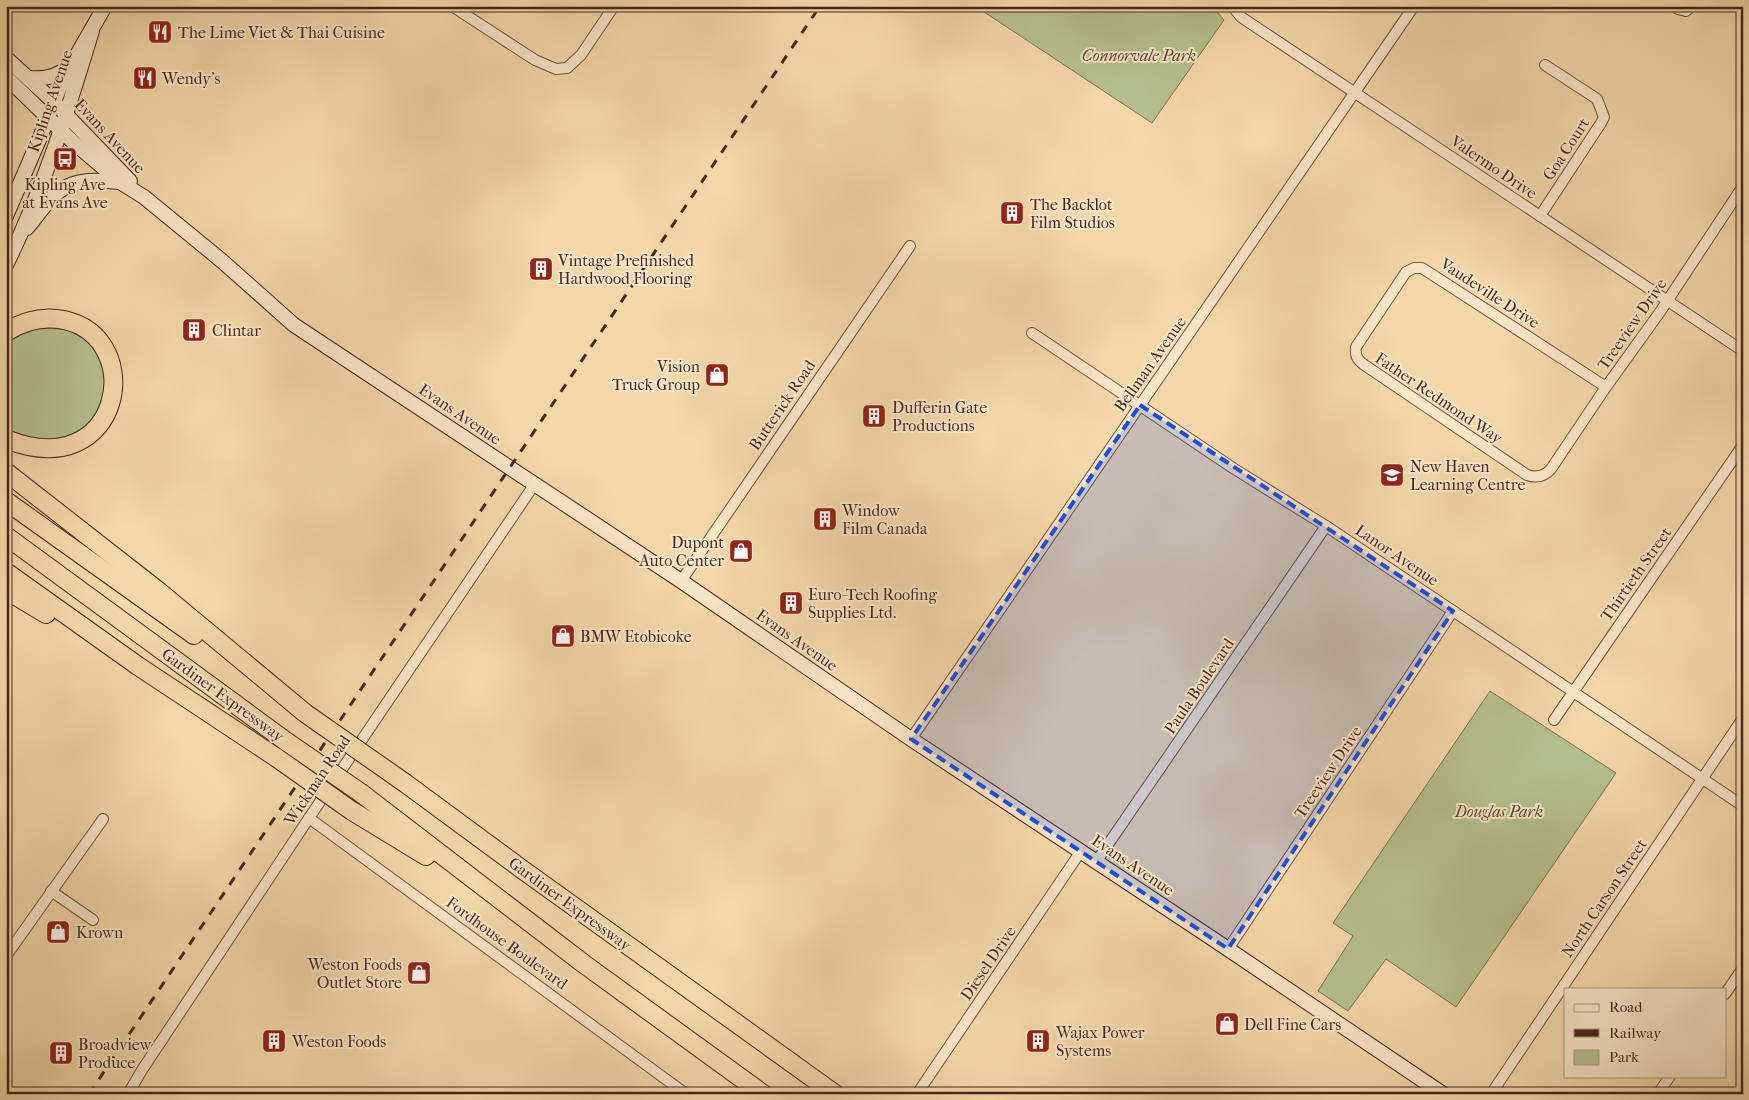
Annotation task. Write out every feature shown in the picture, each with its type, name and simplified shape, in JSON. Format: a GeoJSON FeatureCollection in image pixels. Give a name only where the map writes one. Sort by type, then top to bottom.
{"type":"FeatureCollection","features":[{"type":"Feature","properties":{"kind":"highway"},"geometry":{"type":"LineString","coordinates":[[6,332],[28,321],[42,317],[72,322],[85,329],[98,340],[108,356],[113,371],[114,386],[113,396],[104,419],[94,431],[79,442],[64,447],[48,448],[24,446],[6,439]]}},
{"type":"Feature","properties":{"kind":"highway","name":"Gardiner Expressway"},"geometry":{"type":"LineString","coordinates":[[6,472],[157,590],[305,713]]}},
{"type":"Feature","properties":{"kind":"highway","name":"Gardiner Expressway"},"geometry":{"type":"LineString","coordinates":[[6,500],[405,784],[835,1094]]}},
{"type":"Feature","properties":{"kind":"highway","name":"Gardiner Expressway"},"geometry":{"type":"LineString","coordinates":[[6,536],[361,794],[584,964],[763,1094]]}},
{"type":"Feature","properties":{"kind":"highway","name":"Gardiner Expressway"},"geometry":{"type":"LineString","coordinates":[[6,572],[138,666],[277,758],[352,811],[487,891]]}},
{"type":"Feature","properties":{"kind":"highway"},"geometry":{"type":"LineString","coordinates":[[6,590],[62,624],[138,666]]}},
{"type":"Feature","properties":{"kind":"main road","name":"Kipling Avenue"},"geometry":{"type":"LineString","coordinates":[[6,216],[70,67],[105,6]]}},
{"type":"Feature","properties":{"kind":"main road","name":"Kipling Avenue"},"geometry":{"type":"LineString","coordinates":[[6,265],[20,237],[66,114],[92,31]]}},
{"type":"Feature","properties":{"kind":"main road","name":"Evans Avenue"},"geometry":{"type":"LineString","coordinates":[[6,58],[66,114],[144,197],[222,262],[294,326],[681,581],[911,740],[1081,851],[1444,1094]]}},
{"type":"Feature","properties":{"kind":"main road"},"geometry":{"type":"LineString","coordinates":[[28,78],[44,79],[55,76],[70,67]]}},
{"type":"Feature","properties":{"kind":"main road","name":"Evans Avenue"},"geometry":{"type":"LineString","coordinates":[[6,77],[60,130],[120,182],[144,197]]}},
{"type":"Feature","properties":{"kind":"main road"},"geometry":{"type":"LineString","coordinates":[[20,237],[57,192],[72,185],[96,180],[120,182]]}},
{"type":"Feature","properties":{"kind":"street"},"geometry":{"type":"LineString","coordinates":[[452,6],[535,60],[556,69],[567,68],[581,55],[614,6]]}},
{"type":"Feature","properties":{"kind":"street","name":"Valermo Drive"},"geometry":{"type":"LineString","coordinates":[[1232,6],[1241,16],[1743,351]]}},
{"type":"Feature","properties":{"kind":"street","name":"Bellman Avenue"},"geometry":{"type":"LineString","coordinates":[[911,740],[1414,6]]}},
{"type":"Feature","properties":{"kind":"street"},"geometry":{"type":"LineString","coordinates":[[1675,6],[1678,9],[1686,10],[1692,6]]}},
{"type":"Feature","properties":{"kind":"street","name":"Goa Court"},"geometry":{"type":"LineString","coordinates":[[1540,216],[1604,117],[1598,99],[1545,65]]}},
{"type":"Feature","properties":{"kind":"street","name":"Treeview Drive"},"geometry":{"type":"LineString","coordinates":[[1542,476],[1551,469],[1743,186]]}},
{"type":"Feature","properties":{"kind":"street","name":"Butterick Road"},"geometry":{"type":"LineString","coordinates":[[681,581],[910,246]]}},
{"type":"Feature","properties":{"kind":"street","name":"Vaudeville Drive"},"geometry":{"type":"LineString","coordinates":[[1356,347],[1406,272],[1414,268],[1422,268],[1606,386]]}},
{"type":"Feature","properties":{"kind":"street","name":"Lanor Avenue"},"geometry":{"type":"LineString","coordinates":[[1032,333],[1233,468],[1326,526],[1743,806]]}},
{"type":"Feature","properties":{"kind":"street","name":"Father Redmond Way"},"geometry":{"type":"LineString","coordinates":[[1356,347],[1355,354],[1358,360],[1526,475],[1532,477],[1542,476]]}},
{"type":"Feature","properties":{"kind":"street","name":"Thirtieth Street"},"geometry":{"type":"LineString","coordinates":[[1554,720],[1743,445]]}},
{"type":"Feature","properties":{"kind":"street","name":"Wickman Road"},"geometry":{"type":"LineString","coordinates":[[128,1094],[309,818],[534,485]]}},
{"type":"Feature","properties":{"kind":"street","name":"Paula Boulevard"},"geometry":{"type":"LineString","coordinates":[[1096,862],[1326,526]]}},
{"type":"Feature","properties":{"kind":"street","name":"Treeview Drive"},"geometry":{"type":"LineString","coordinates":[[1228,949],[1453,611]]}},
{"type":"Feature","properties":{"kind":"street"},"geometry":{"type":"LineString","coordinates":[[6,667],[6,679]]}},
{"type":"Feature","properties":{"kind":"street","name":"North Carson Street"},"geometry":{"type":"LineString","coordinates":[[1491,1094],[1743,718]]}},
{"type":"Feature","properties":{"kind":"street","name":"Fordhouse Boulevard"},"geometry":{"type":"LineString","coordinates":[[309,818],[686,1094]]}},
{"type":"Feature","properties":{"kind":"street"},"geometry":{"type":"LineString","coordinates":[[6,956],[103,820]]}},
{"type":"Feature","properties":{"kind":"street","name":"Diesel Drive"},"geometry":{"type":"LineString","coordinates":[[919,1091],[1081,851]]}},
{"type":"Feature","properties":{"kind":"street"},"geometry":{"type":"LineString","coordinates":[[51,891],[93,920]]}},
{"type":"Feature","properties":{"kind":"street"},"geometry":{"type":"LineString","coordinates":[[1726,993],[1743,968]]}},
{"type":"Feature","properties":{"kind":"street"},"geometry":{"type":"LineString","coordinates":[[1658,1094],[1669,1078]]}},
{"type":"Feature","properties":{"kind":"highlighted area"},"geometry":{"type":"Polygon","coordinates":[[[1140,405],[1453,611],[1228,949],[911,739],[1140,405]]]}},
{"type":"Feature","properties":{"kind":"green space","name":"Connorvale Park"},"geometry":{"type":"Polygon","coordinates":[[[975,6],[1214,6],[1224,20],[1152,123],[975,6]]]}},
{"type":"Feature","properties":{"kind":"green space"},"geometry":{"type":"Polygon","coordinates":[[[53,328],[72,331],[91,344],[102,360],[107,398],[87,431],[46,443],[6,432],[6,343],[32,329],[53,328]]]}},
{"type":"Feature","properties":{"kind":"green space","name":"Douglas Park"},"geometry":{"type":"Polygon","coordinates":[[[1490,691],[1616,773],[1456,1007],[1386,959],[1348,1011],[1318,991],[1353,936],[1333,923],[1490,691]]]}},
{"type":"Feature","properties":{"kind":"railway"},"geometry":{"type":"LineString","coordinates":[[89,1094],[820,6]]}},
{"type":"Feature","properties":{"kind":"place","name":"The Lime Viet & Thai Cuisine"},"geometry":{"type":"Point","coordinates":[160,32]}},
{"type":"Feature","properties":{"kind":"place","name":"Wendy's"},"geometry":{"type":"Point","coordinates":[145,78]}},
{"type":"Feature","properties":{"kind":"place","name":"Kipling Ave at Evans Ave"},"geometry":{"type":"Point","coordinates":[65,159]}},
{"type":"Feature","properties":{"kind":"place","name":"The Backlot Film Studios"},"geometry":{"type":"Point","coordinates":[1012,213]}},
{"type":"Feature","properties":{"kind":"place","name":"Vintage Prefinished Hardwood Flooring"},"geometry":{"type":"Point","coordinates":[541,269]}},
{"type":"Feature","properties":{"kind":"place","name":"Clintar"},"geometry":{"type":"Point","coordinates":[194,330]}},
{"type":"Feature","properties":{"kind":"place","name":"Vision Truck Group"},"geometry":{"type":"Point","coordinates":[717,375]}},
{"type":"Feature","properties":{"kind":"place","name":"Dufferin Gate Productions"},"geometry":{"type":"Point","coordinates":[874,416]}},
{"type":"Feature","properties":{"kind":"place","name":"New Haven Learning Centre"},"geometry":{"type":"Point","coordinates":[1392,475]}},
{"type":"Feature","properties":{"kind":"place","name":"Window Film Canada"},"geometry":{"type":"Point","coordinates":[825,519]}},
{"type":"Feature","properties":{"kind":"place","name":"Dupont Auto Center"},"geometry":{"type":"Point","coordinates":[741,551]}},
{"type":"Feature","properties":{"kind":"place","name":"Euro-Tech Roofing Supplies Ltd."},"geometry":{"type":"Point","coordinates":[791,603]}},
{"type":"Feature","properties":{"kind":"place","name":"BMW Etobicoke"},"geometry":{"type":"Point","coordinates":[563,636]}},
{"type":"Feature","properties":{"kind":"place","name":"Krown"},"geometry":{"type":"Point","coordinates":[58,932]}},
{"type":"Feature","properties":{"kind":"place","name":"Weston Foods Outlet Store"},"geometry":{"type":"Point","coordinates":[419,973]}},
{"type":"Feature","properties":{"kind":"place","name":"Dell Fine Cars"},"geometry":{"type":"Point","coordinates":[1227,1024]}},
{"type":"Feature","properties":{"kind":"place","name":"Weston Foods"},"geometry":{"type":"Point","coordinates":[274,1041]}},
{"type":"Feature","properties":{"kind":"place","name":"Wajax Power Systems"},"geometry":{"type":"Point","coordinates":[1038,1041]}},
{"type":"Feature","properties":{"kind":"place","name":"Broadview Produce"},"geometry":{"type":"Point","coordinates":[61,1053]}}]}
